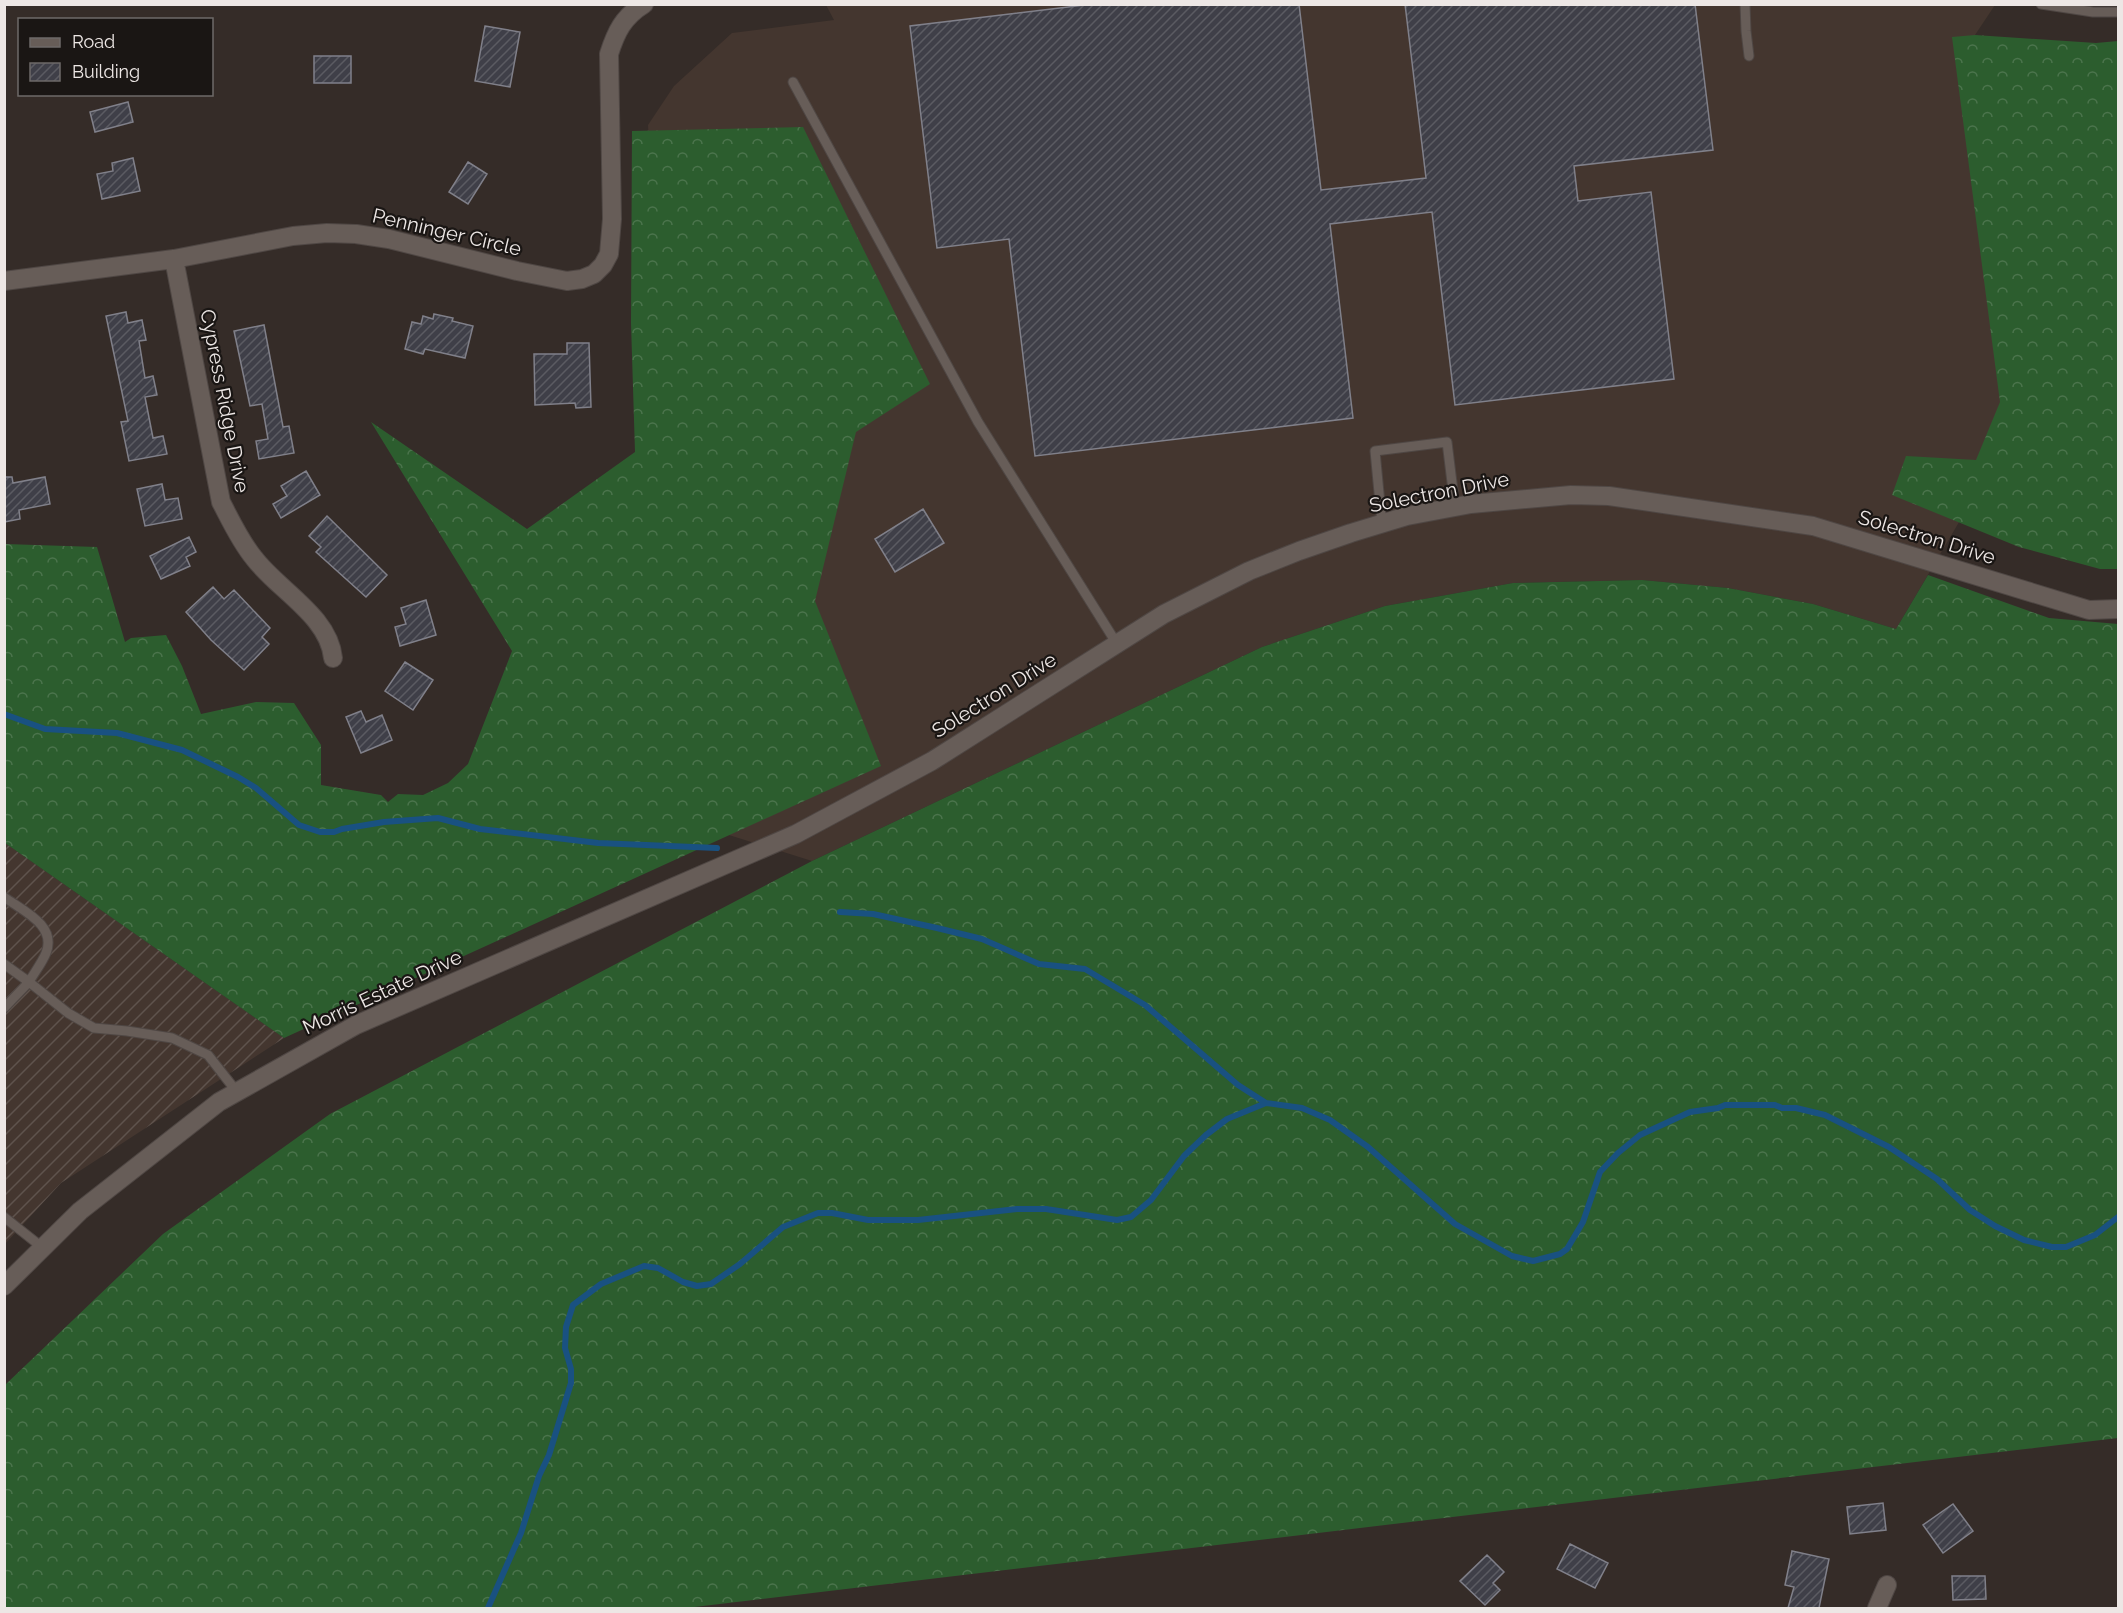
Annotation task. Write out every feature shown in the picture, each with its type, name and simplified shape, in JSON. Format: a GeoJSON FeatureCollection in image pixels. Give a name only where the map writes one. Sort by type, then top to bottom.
{"type":"FeatureCollection","features":[{"type":"Feature","properties":{"kind":"street","name":"Penninger Circle"},"geometry":{"type":"LineString","coordinates":[[4,281],[174,259],[293,236],[327,233],[389,239],[567,281],[582,279],[594,274],[609,254],[612,219],[609,54],[620,26],[644,4]]}},
{"type":"Feature","properties":{"kind":"street","name":"Cypress Ridge Drive"},"geometry":{"type":"LineString","coordinates":[[174,259],[221,502],[235,530],[255,559],[327,635],[333,658]]}},
{"type":"Feature","properties":{"kind":"street","name":"Solectron Drive"},"geometry":{"type":"LineString","coordinates":[[796,834],[932,761],[1164,614],[1249,572],[1299,551],[1407,516],[1455,507],[1525,498],[1571,495],[1609,496],[1813,525],[2089,610],[2118,609]]}},
{"type":"Feature","properties":{"kind":"street","name":"Morris Estate Drive"},"geometry":{"type":"LineString","coordinates":[[4,1286],[80,1211],[219,1102],[356,1025],[796,834]]}},
{"type":"Feature","properties":{"kind":"street"},"geometry":{"type":"LineString","coordinates":[[1877,1608],[1887,1585]]}},
{"type":"Feature","properties":{"kind":"lane"},"geometry":{"type":"LineString","coordinates":[[1745,4],[1749,56]]}},
{"type":"Feature","properties":{"kind":"lane"},"geometry":{"type":"LineString","coordinates":[[2041,4],[2093,12],[2118,12]]}},
{"type":"Feature","properties":{"kind":"lane"},"geometry":{"type":"LineString","coordinates":[[794,82],[978,422],[1117,644]]}},
{"type":"Feature","properties":{"kind":"lane"},"geometry":{"type":"LineString","coordinates":[[1382,524],[1374,451],[1447,442],[1455,507]]}},
{"type":"Feature","properties":{"kind":"lane"},"geometry":{"type":"LineString","coordinates":[[4,897],[45,926],[49,939],[46,952],[29,982],[4,1008]]}},
{"type":"Feature","properties":{"kind":"lane"},"geometry":{"type":"LineString","coordinates":[[4,964],[68,1013],[94,1028],[127,1030],[172,1038],[208,1055],[237,1092]]}},
{"type":"Feature","properties":{"kind":"lane"},"geometry":{"type":"LineString","coordinates":[[4,1217],[43,1248]]}},
{"type":"Feature","properties":{"kind":"shaded area"},"geometry":{"type":"Polygon","coordinates":[[[826,5],[1995,5],[1975,35],[2024,412],[1896,629],[1813,604],[1728,588],[1642,580],[1513,583],[1385,606],[1262,647],[812,861],[649,810],[658,327],[648,125],[674,86],[732,33],[834,20],[826,5]]]}},
{"type":"Feature","properties":{"kind":"shaded area"},"geometry":{"type":"Polygon","coordinates":[[[5,843],[284,1038],[61,1183],[5,1244],[5,843]]]}},
{"type":"Feature","properties":{"kind":"green space"},"geometry":{"type":"Polygon","coordinates":[[[1975,35],[2096,43],[2118,41],[2118,569],[2100,569],[2019,547],[1892,495],[1906,456],[1976,460],[2000,402],[1952,37],[1975,35]]]}},
{"type":"Feature","properties":{"kind":"green space"},"geometry":{"type":"Polygon","coordinates":[[[803,127],[930,384],[856,432],[815,601],[881,766],[284,1038],[5,843],[5,544],[97,547],[125,642],[131,638],[166,635],[182,666],[201,714],[256,702],[294,703],[321,745],[321,785],[381,795],[388,802],[398,794],[423,795],[448,783],[468,764],[512,651],[371,422],[527,529],[635,452],[631,323],[632,131],[803,127]]]}},
{"type":"Feature","properties":{"kind":"green space"},"geometry":{"type":"Polygon","coordinates":[[[1928,575],[2049,618],[2118,624],[2118,1438],[686,1608],[5,1608],[5,1385],[163,1234],[330,1114],[812,861],[1262,647],[1385,606],[1513,583],[1642,580],[1728,588],[1813,604],[1896,629],[1928,575]]]}},
{"type":"Feature","properties":{"kind":"building"},"geometry":{"type":"Polygon","coordinates":[[[1093,4],[1299,4],[1321,190],[1426,178],[1405,4],[1695,4],[1713,150],[1574,166],[1578,201],[1651,192],[1674,379],[1455,405],[1432,212],[1330,224],[1353,418],[1035,456],[1009,239],[937,248],[910,26],[1093,4]]]}},
{"type":"Feature","properties":{"kind":"building"},"geometry":{"type":"Polygon","coordinates":[[[485,26],[520,32],[510,87],[475,81],[485,26]]]}},
{"type":"Feature","properties":{"kind":"building"},"geometry":{"type":"Polygon","coordinates":[[[314,56],[351,56],[351,83],[314,83],[314,56]]]}},
{"type":"Feature","properties":{"kind":"building"},"geometry":{"type":"Polygon","coordinates":[[[128,102],[133,122],[95,132],[90,112],[128,102]]]}},
{"type":"Feature","properties":{"kind":"building"},"geometry":{"type":"Polygon","coordinates":[[[133,158],[140,191],[102,199],[97,174],[113,171],[112,163],[133,158]]]}},
{"type":"Feature","properties":{"kind":"building"},"geometry":{"type":"Polygon","coordinates":[[[468,162],[487,174],[468,204],[449,192],[468,162]]]}},
{"type":"Feature","properties":{"kind":"building"},"geometry":{"type":"Polygon","coordinates":[[[126,312],[128,323],[142,320],[146,340],[139,341],[145,378],[153,376],[157,395],[145,397],[153,438],[163,436],[167,454],[129,461],[121,422],[128,421],[106,316],[126,312]]]}},
{"type":"Feature","properties":{"kind":"building"},"geometry":{"type":"Polygon","coordinates":[[[434,314],[473,326],[465,358],[425,349],[423,354],[405,349],[412,322],[421,324],[423,316],[433,319],[434,314]]]}},
{"type":"Feature","properties":{"kind":"building"},"geometry":{"type":"Polygon","coordinates":[[[264,325],[283,427],[289,426],[294,453],[259,459],[256,441],[268,439],[262,404],[250,406],[234,331],[264,325]]]}},
{"type":"Feature","properties":{"kind":"building"},"geometry":{"type":"Polygon","coordinates":[[[567,343],[589,343],[591,407],[576,408],[575,403],[535,405],[534,354],[567,354],[567,343]]]}},
{"type":"Feature","properties":{"kind":"building"},"geometry":{"type":"Polygon","coordinates":[[[306,471],[320,495],[281,518],[273,504],[287,496],[281,486],[306,471]]]}},
{"type":"Feature","properties":{"kind":"building"},"geometry":{"type":"Polygon","coordinates":[[[4,477],[12,477],[13,483],[45,477],[50,504],[19,510],[20,519],[4,522],[4,477]]]}},
{"type":"Feature","properties":{"kind":"building"},"geometry":{"type":"Polygon","coordinates":[[[162,484],[165,500],[178,498],[182,519],[145,526],[137,489],[162,484]]]}},
{"type":"Feature","properties":{"kind":"building"},"geometry":{"type":"Polygon","coordinates":[[[923,509],[944,543],[895,572],[875,539],[923,509]]]}},
{"type":"Feature","properties":{"kind":"building"},"geometry":{"type":"Polygon","coordinates":[[[327,516],[387,575],[366,597],[316,552],[321,547],[309,536],[327,516]]]}},
{"type":"Feature","properties":{"kind":"building"},"geometry":{"type":"Polygon","coordinates":[[[189,537],[196,552],[186,557],[190,566],[161,579],[150,556],[189,537]]]}},
{"type":"Feature","properties":{"kind":"building"},"geometry":{"type":"Polygon","coordinates":[[[213,587],[224,599],[234,590],[270,628],[262,637],[269,644],[244,670],[211,640],[186,612],[213,587]]]}},
{"type":"Feature","properties":{"kind":"building"},"geometry":{"type":"Polygon","coordinates":[[[426,600],[436,635],[400,646],[395,627],[406,624],[401,608],[426,600]]]}},
{"type":"Feature","properties":{"kind":"building"},"geometry":{"type":"Polygon","coordinates":[[[405,662],[433,680],[413,710],[385,691],[405,662]]]}},
{"type":"Feature","properties":{"kind":"building"},"geometry":{"type":"Polygon","coordinates":[[[361,711],[366,722],[382,715],[392,740],[361,753],[346,717],[361,711]]]}},
{"type":"Feature","properties":{"kind":"building"},"geometry":{"type":"Polygon","coordinates":[[[1883,1503],[1886,1530],[1850,1534],[1847,1507],[1883,1503]]]}},
{"type":"Feature","properties":{"kind":"building"},"geometry":{"type":"Polygon","coordinates":[[[1953,1504],[1973,1531],[1943,1553],[1923,1525],[1953,1504]]]}},
{"type":"Feature","properties":{"kind":"building"},"geometry":{"type":"Polygon","coordinates":[[[1570,1544],[1608,1563],[1595,1588],[1557,1569],[1570,1544]]]}},
{"type":"Feature","properties":{"kind":"building"},"geometry":{"type":"Polygon","coordinates":[[[1792,1551],[1829,1559],[1819,1608],[1788,1608],[1794,1587],[1785,1585],[1792,1551]]]}},
{"type":"Feature","properties":{"kind":"building"},"geometry":{"type":"Polygon","coordinates":[[[1487,1555],[1504,1572],[1493,1583],[1500,1590],[1485,1605],[1460,1581],[1487,1555]]]}},
{"type":"Feature","properties":{"kind":"building"},"geometry":{"type":"Polygon","coordinates":[[[1952,1576],[1985,1576],[1986,1599],[1953,1600],[1952,1576]]]}},
{"type":"Feature","properties":{"kind":"waterway"},"geometry":{"type":"LineString","coordinates":[[4,714],[45,729],[117,733],[182,750],[238,777],[256,788],[299,825],[320,832],[334,832],[384,822],[438,818],[480,829],[598,843],[717,848]]}},
{"type":"Feature","properties":{"kind":"waterway"},"geometry":{"type":"LineString","coordinates":[[840,912],[873,914],[937,928],[982,939],[1039,964],[1085,969],[1145,1005],[1238,1085],[1266,1103],[1302,1108],[1330,1120],[1368,1147],[1455,1224],[1512,1256],[1533,1261],[1560,1254],[1567,1249],[1583,1222],[1600,1172],[1618,1153],[1640,1135],[1690,1112],[1725,1105],[1775,1105],[1825,1115],[1889,1147],[1937,1179],[1970,1210],[1995,1226],[2024,1240],[2052,1247],[2066,1247],[2095,1235],[2118,1217]]}},
{"type":"Feature","properties":{"kind":"waterway"},"geometry":{"type":"LineString","coordinates":[[488,1608],[521,1533],[539,1476],[549,1455],[571,1383],[571,1369],[565,1348],[566,1327],[573,1305],[601,1284],[644,1266],[658,1268],[683,1282],[697,1286],[711,1284],[740,1264],[783,1227],[818,1213],[832,1213],[868,1220],[918,1220],[1017,1209],[1046,1209],[1117,1220],[1131,1217],[1151,1200],[1184,1156],[1206,1135],[1227,1119],[1266,1103]]}}]}
